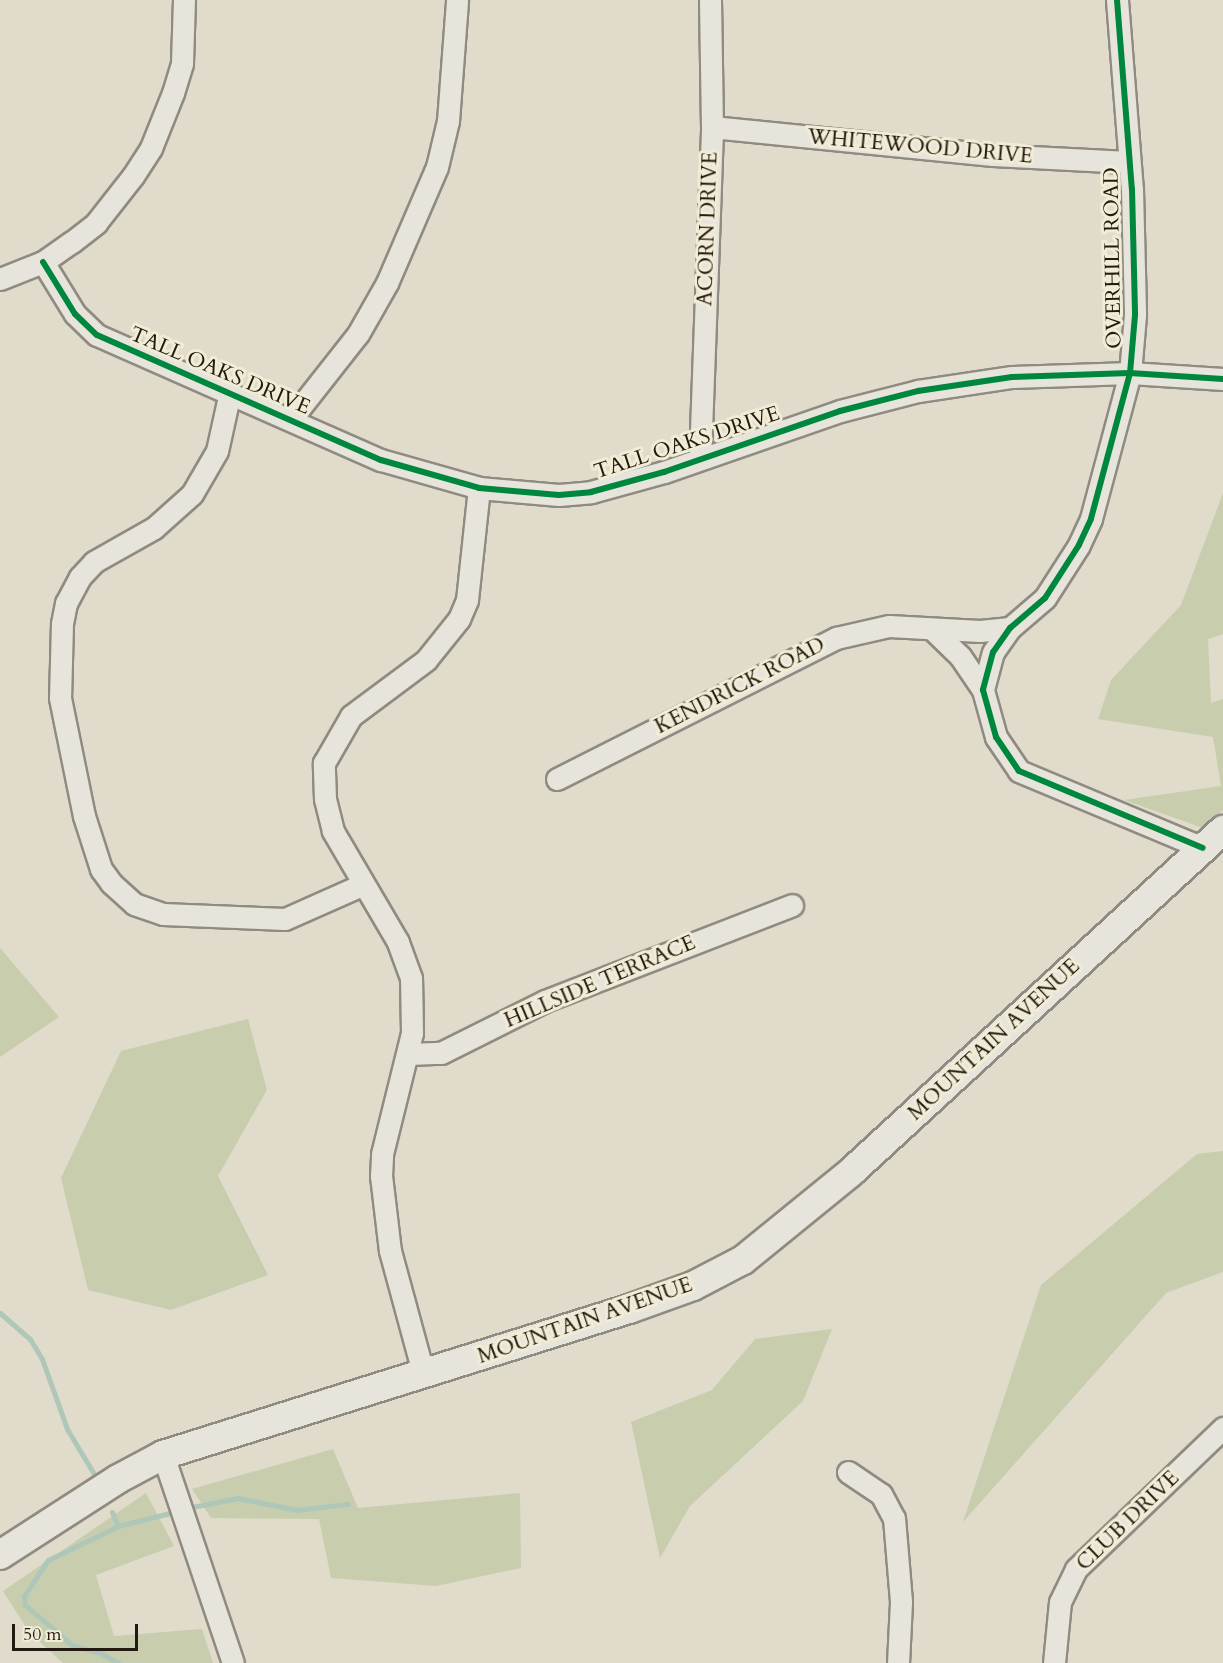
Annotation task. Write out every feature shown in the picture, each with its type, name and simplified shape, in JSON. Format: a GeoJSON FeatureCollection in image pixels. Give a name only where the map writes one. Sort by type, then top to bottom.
{"type":"FeatureCollection","features":[{"type":"Feature","properties":{"kind":"main road","name":"MOUNTAIN AVENUE"},"geometry":{"type":"LineString","coordinates":[[0,1556],[118,1479],[163,1455],[424,1376],[629,1310],[693,1286],[743,1260],[828,1192],[1213,839]]}},
{"type":"Feature","properties":{"kind":"street"},"geometry":{"type":"LineString","coordinates":[[0,279],[43,262],[96,222],[151,148],[164,122],[182,63],[184,0]]}},
{"type":"Feature","properties":{"kind":"street"},"geometry":{"type":"LineString","coordinates":[[291,419],[358,334],[387,284],[437,167],[448,121],[456,0]]}},
{"type":"Feature","properties":{"kind":"street","name":"ACORN DRIVE"},"geometry":{"type":"LineString","coordinates":[[700,458],[712,127],[710,0]]}},
{"type":"Feature","properties":{"kind":"street","name":"OVERHILL ROAD"},"geometry":{"type":"LineString","coordinates":[[983,690],[993,652],[1010,628],[1045,598],[1079,545],[1091,519],[1130,373],[1135,315],[1117,0]]}},
{"type":"Feature","properties":{"kind":"street","name":"WHITEWOOD DRIVE"},"geometry":{"type":"LineString","coordinates":[[712,127],[993,155],[1128,162]]}},
{"type":"Feature","properties":{"kind":"street","name":"TALL OAKS DRIVE"},"geometry":{"type":"LineString","coordinates":[[43,262],[75,314],[97,335],[381,460],[479,488],[559,495],[591,492],[840,411],[918,391],[1012,377],[1130,373],[1223,379]]}},
{"type":"Feature","properties":{"kind":"street"},"geometry":{"type":"LineString","coordinates":[[230,392],[217,451],[192,494],[154,528],[94,562],[80,577],[66,603],[62,623],[60,699],[84,816],[101,869],[111,883],[134,904],[163,914],[285,919],[364,884]]}},
{"type":"Feature","properties":{"kind":"street"},"geometry":{"type":"LineString","coordinates":[[424,1376],[390,1251],[381,1176],[382,1154],[408,1054],[414,1005],[411,978],[398,942],[333,831],[325,799],[324,763],[351,716],[426,660],[459,619],[467,600],[479,488]]}},
{"type":"Feature","properties":{"kind":"street","name":"KENDRICK ROAD"},"geometry":{"type":"LineString","coordinates":[[557,779],[836,638],[890,626],[933,630],[1010,628]]}},
{"type":"Feature","properties":{"kind":"street"},"geometry":{"type":"LineString","coordinates":[[933,630],[960,656],[983,690],[996,737],[1019,771],[1213,839]]}},
{"type":"Feature","properties":{"kind":"street","name":"HILLSIDE TERRACE"},"geometry":{"type":"LineString","coordinates":[[408,1054],[441,1053],[545,1000],[792,904]]}},
{"type":"Feature","properties":{"kind":"street","name":"CLUB DRIVE"},"geometry":{"type":"LineString","coordinates":[[1054,1663],[1060,1602],[1076,1569],[1223,1428]]}},
{"type":"Feature","properties":{"kind":"street"},"geometry":{"type":"LineString","coordinates":[[163,1455],[232,1663]]}},
{"type":"Feature","properties":{"kind":"street"},"geometry":{"type":"LineString","coordinates":[[848,1472],[881,1494],[894,1518],[901,1602],[898,1663]]}},
{"type":"Feature","properties":{"kind":"green space"},"geometry":{"type":"Polygon","coordinates":[[[1223,493],[1223,634],[1208,639],[1211,703],[1223,699],[1223,810],[1203,828],[1124,800],[1221,786],[1213,737],[1098,719],[1111,680],[1181,605],[1223,493]]]}},
{"type":"Feature","properties":{"kind":"green space"},"geometry":{"type":"Polygon","coordinates":[[[0,948],[59,1017],[0,1057],[0,948]]]}},
{"type":"Feature","properties":{"kind":"green space"},"geometry":{"type":"Polygon","coordinates":[[[248,1019],[267,1090],[218,1176],[268,1275],[171,1310],[88,1290],[61,1178],[121,1051],[248,1019]]]}},
{"type":"Feature","properties":{"kind":"green space"},"geometry":{"type":"Polygon","coordinates":[[[1223,1151],[1223,1272],[1166,1293],[963,1522],[1041,1285],[1197,1154],[1223,1151]]]}},
{"type":"Feature","properties":{"kind":"green space"},"geometry":{"type":"Polygon","coordinates":[[[832,1329],[803,1401],[690,1506],[660,1558],[631,1422],[712,1390],[755,1339],[832,1329]]]}},
{"type":"Feature","properties":{"kind":"green space"},"geometry":{"type":"Polygon","coordinates":[[[333,1449],[358,1508],[520,1493],[521,1568],[436,1586],[331,1578],[319,1519],[211,1518],[192,1489],[333,1449]]]}},
{"type":"Feature","properties":{"kind":"green space"},"geometry":{"type":"Polygon","coordinates":[[[146,1493],[174,1546],[96,1575],[114,1636],[202,1629],[213,1663],[63,1663],[29,1632],[3,1591],[146,1493]]]}},
{"type":"Feature","properties":{"kind":"waterway"},"geometry":{"type":"LineString","coordinates":[[0,1313],[30,1339],[42,1359],[67,1429],[97,1479]]}},
{"type":"Feature","properties":{"kind":"waterway"},"geometry":{"type":"LineString","coordinates":[[187,1508],[238,1498],[297,1510],[348,1504]]}},
{"type":"Feature","properties":{"kind":"waterway"},"geometry":{"type":"LineString","coordinates":[[118,1663],[101,1653],[72,1645],[25,1605],[24,1596],[48,1560],[118,1526],[178,1511]]}},
{"type":"Feature","properties":{"kind":"waterway"},"geometry":{"type":"LineString","coordinates":[[112,1512],[118,1526]]}},
{"type":"Feature","properties":{"kind":"cycle path"},"geometry":{"type":"LineString","coordinates":[[1117,0],[1132,189],[1135,315],[1130,373],[1091,519],[1079,545],[1045,598],[1010,628],[993,652],[983,690],[996,737],[1019,771],[1203,848]]}},
{"type":"Feature","properties":{"kind":"cycle path"},"geometry":{"type":"LineString","coordinates":[[43,262],[75,314],[97,335],[381,460],[479,488],[559,495],[591,492],[664,472],[840,411],[918,391],[1012,377],[1130,373],[1223,379]]}}]}
